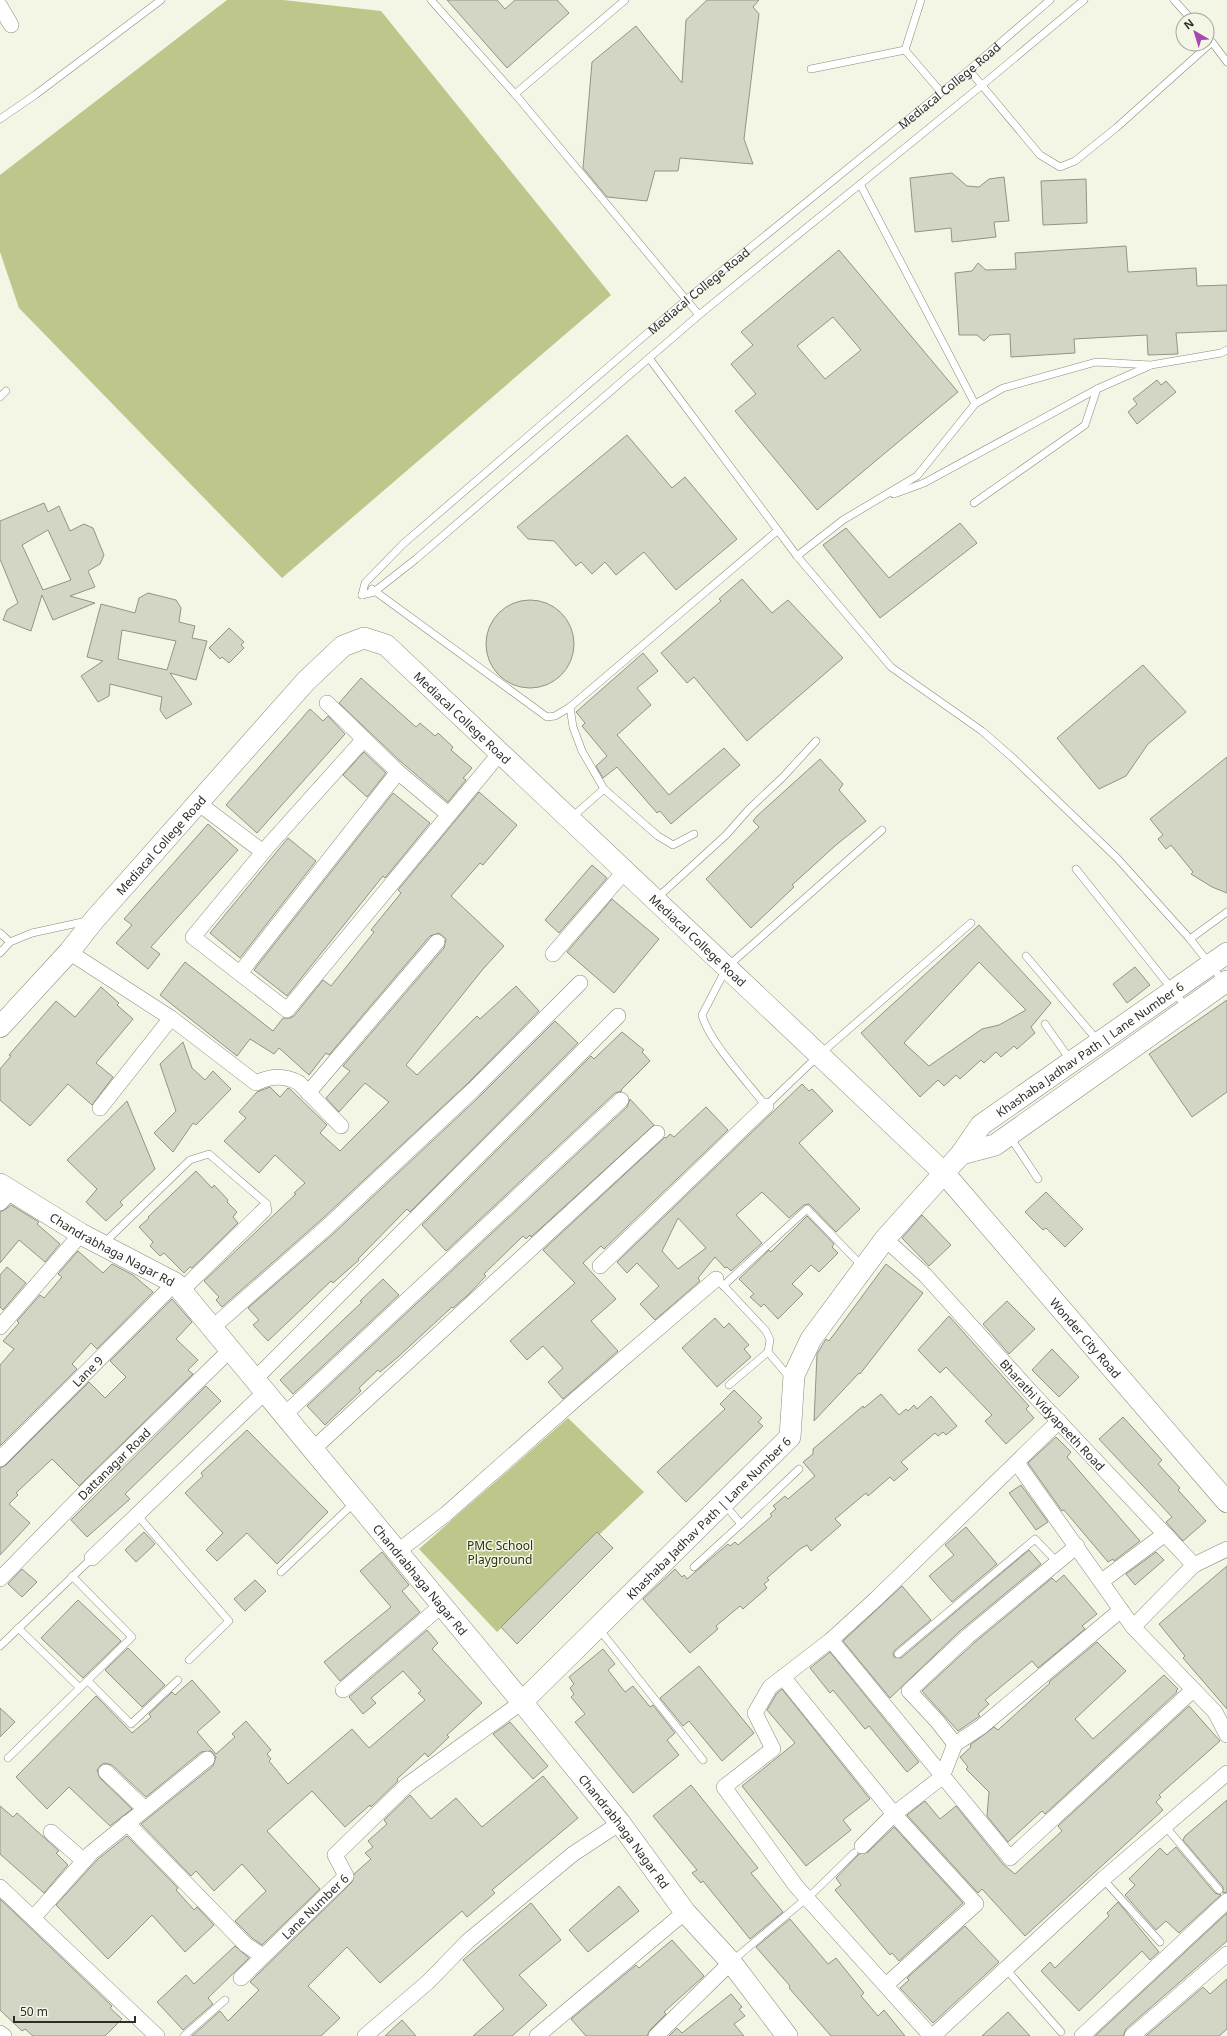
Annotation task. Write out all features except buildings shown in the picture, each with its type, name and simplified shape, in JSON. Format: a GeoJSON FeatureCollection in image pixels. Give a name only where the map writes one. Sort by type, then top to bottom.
{"type":"FeatureCollection","features":[{"type":"Feature","properties":{"kind":"street"},"geometry":{"type":"LineString","coordinates":[[0,6],[11,25]]}},
{"type":"Feature","properties":{"kind":"street","name":"Mediacal College Road"},"geometry":{"type":"LineString","coordinates":[[0,1026],[69,952],[94,919],[306,681],[343,646],[364,638],[386,644],[944,1173]]}},
{"type":"Feature","properties":{"kind":"street"},"geometry":{"type":"LineString","coordinates":[[327,703],[398,772],[448,814]]}},
{"type":"Feature","properties":{"kind":"street"},"geometry":{"type":"LineString","coordinates":[[364,739],[266,849],[193,937],[287,1010],[500,753]]}},
{"type":"Feature","properties":{"kind":"street"},"geometry":{"type":"LineString","coordinates":[[240,974],[398,772]]}},
{"type":"Feature","properties":{"kind":"street"},"geometry":{"type":"LineString","coordinates":[[202,798],[266,849]]}},
{"type":"Feature","properties":{"kind":"street"},"geometry":{"type":"LineString","coordinates":[[553,954],[625,871]]}},
{"type":"Feature","properties":{"kind":"street"},"geometry":{"type":"LineString","coordinates":[[308,1093],[437,942]]}},
{"type":"Feature","properties":{"kind":"street"},"geometry":{"type":"LineString","coordinates":[[69,952],[171,1018],[256,1082],[266,1078],[290,1078],[299,1083],[341,1126]]}},
{"type":"Feature","properties":{"kind":"street","name":"Khashaba Jadhav Path | Lane Number 6"},"geometry":{"type":"LineString","coordinates":[[522,1702],[790,1437],[794,1375],[811,1339],[885,1239],[961,1154],[981,1125],[1072,1063],[1219,959]]}},
{"type":"Feature","properties":{"kind":"street","name":"Khashaba Jadhav Path | Lane Number 6"},"geometry":{"type":"LineString","coordinates":[[961,1154],[995,1145],[1226,982]]}},
{"type":"Feature","properties":{"kind":"street"},"geometry":{"type":"LineString","coordinates":[[212,1328],[368,1189],[473,1090],[580,983]]}},
{"type":"Feature","properties":{"kind":"street"},"geometry":{"type":"LineString","coordinates":[[92,1558],[138,1516],[259,1386],[618,1016]]}},
{"type":"Feature","properties":{"kind":"street"},"geometry":{"type":"LineString","coordinates":[[100,1108],[171,1018]]}},
{"type":"Feature","properties":{"kind":"street"},"geometry":{"type":"LineString","coordinates":[[284,1416],[621,1100]]}},
{"type":"Feature","properties":{"kind":"street"},"geometry":{"type":"LineString","coordinates":[[600,1266],[766,1106]]}},
{"type":"Feature","properties":{"kind":"street"},"geometry":{"type":"LineString","coordinates":[[312,1450],[656,1133]]}},
{"type":"Feature","properties":{"kind":"street","name":"Wonder City Road"},"geometry":{"type":"LineString","coordinates":[[944,1173],[1227,1502]]}},
{"type":"Feature","properties":{"kind":"street","name":"Chandrabhaga Nagar Rd"},"geometry":{"type":"LineString","coordinates":[[4,1192],[102,1244],[178,1287],[522,1702],[620,1823],[685,1912],[731,1962],[787,2036]]}},
{"type":"Feature","properties":{"kind":"street","name":"Lane 9"},"geometry":{"type":"LineString","coordinates":[[0,1459],[178,1287],[266,1207]]}},
{"type":"Feature","properties":{"kind":"street"},"geometry":{"type":"LineString","coordinates":[[0,1327],[81,1234]]}},
{"type":"Feature","properties":{"kind":"street","name":"Bharathi Vidyapeeth Road"},"geometry":{"type":"LineString","coordinates":[[885,1239],[925,1274],[1059,1421],[1194,1565]]}},
{"type":"Feature","properties":{"kind":"street"},"geometry":{"type":"LineString","coordinates":[[397,1552],[446,1514],[576,1399],[720,1282]]}},
{"type":"Feature","properties":{"kind":"street","name":"Dattanagar Road"},"geometry":{"type":"LineString","coordinates":[[0,1579],[92,1485],[230,1350]]}},
{"type":"Feature","properties":{"kind":"street"},"geometry":{"type":"LineString","coordinates":[[1059,1421],[832,1640],[770,1687],[755,1713],[773,1749],[724,1787],[806,1898],[932,2036],[1103,1879],[1227,1773]]}},
{"type":"Feature","properties":{"kind":"street"},"geometry":{"type":"LineString","coordinates":[[1017,1463],[1102,1581],[1133,1627],[1214,1712],[1227,1734]]}},
{"type":"Feature","properties":{"kind":"street"},"geometry":{"type":"LineString","coordinates":[[1102,1581],[1165,1534]]}},
{"type":"Feature","properties":{"kind":"street"},"geometry":{"type":"LineString","coordinates":[[955,1744],[937,1721],[909,1691],[968,1636],[1077,1546]]}},
{"type":"Feature","properties":{"kind":"street"},"geometry":{"type":"LineString","coordinates":[[1133,1627],[1194,1565],[1227,1549]]}},
{"type":"Feature","properties":{"kind":"street"},"geometry":{"type":"LineString","coordinates":[[343,1690],[442,1605]]}},
{"type":"Feature","properties":{"kind":"street"},"geometry":{"type":"LineString","coordinates":[[858,1849],[894,1814],[941,1776],[955,1744],[980,1727],[1121,1610]]}},
{"type":"Feature","properties":{"kind":"street"},"geometry":{"type":"LineString","coordinates":[[832,1640],[941,1776],[1010,1858],[1193,1690]]}},
{"type":"Feature","properties":{"kind":"street"},"geometry":{"type":"LineString","coordinates":[[783,1677],[894,1814],[976,1904],[886,1985]]}},
{"type":"Feature","properties":{"kind":"street","name":"Lane Number 6"},"geometry":{"type":"LineString","coordinates":[[263,1956],[274,1948],[346,1876],[335,1855],[408,1785],[522,1702]]}},
{"type":"Feature","properties":{"kind":"street"},"geometry":{"type":"LineString","coordinates":[[34,1918],[84,1861],[127,1823],[207,1759]]}},
{"type":"Feature","properties":{"kind":"street"},"geometry":{"type":"LineString","coordinates":[[106,1772],[145,1809]]}},
{"type":"Feature","properties":{"kind":"street"},"geometry":{"type":"LineString","coordinates":[[127,1823],[246,1945],[263,1956],[241,1978]]}},
{"type":"Feature","properties":{"kind":"street"},"geometry":{"type":"LineString","coordinates":[[365,2036],[428,1982],[480,1931],[572,1854],[620,1823]]}},
{"type":"Feature","properties":{"kind":"street"},"geometry":{"type":"LineString","coordinates":[[51,1832],[84,1861]]}},
{"type":"Feature","properties":{"kind":"street"},"geometry":{"type":"LineString","coordinates":[[0,1888],[34,1918],[157,2036]]}},
{"type":"Feature","properties":{"kind":"street"},"geometry":{"type":"LineString","coordinates":[[1082,2036],[1223,1895]]}},
{"type":"Feature","properties":{"kind":"street"},"geometry":{"type":"LineString","coordinates":[[537,2036],[685,1912]]}},
{"type":"Feature","properties":{"kind":"street"},"geometry":{"type":"LineString","coordinates":[[1132,2036],[1227,1954]]}},
{"type":"Feature","properties":{"kind":"street"},"geometry":{"type":"LineString","coordinates":[[656,2036],[731,1962]]}},
{"type":"Feature","properties":{"kind":"street"},"geometry":{"type":"LineString","coordinates":[[0,2032],[4,2036]]}},
{"type":"Feature","properties":{"kind":"lane"},"geometry":{"type":"LineString","coordinates":[[0,119],[35,95],[161,0]]}},
{"type":"Feature","properties":{"kind":"lane"},"geometry":{"type":"LineString","coordinates":[[431,0],[515,94],[699,315]]}},
{"type":"Feature","properties":{"kind":"lane"},"geometry":{"type":"LineString","coordinates":[[515,94],[625,0]]}},
{"type":"Feature","properties":{"kind":"lane"},"geometry":{"type":"LineString","coordinates":[[905,50],[921,0]]}},
{"type":"Feature","properties":{"kind":"lane","name":"Mediacal College Road"},"geometry":{"type":"LineString","coordinates":[[365,583],[403,544],[686,300],[969,70],[1050,0]]}},
{"type":"Feature","properties":{"kind":"lane"},"geometry":{"type":"LineString","coordinates":[[365,583],[362,595],[374,592],[416,559],[699,315],[981,86],[1084,0]]}},
{"type":"Feature","properties":{"kind":"lane"},"geometry":{"type":"LineString","coordinates":[[1174,0],[1185,12]]}},
{"type":"Feature","properties":{"kind":"lane"},"geometry":{"type":"LineString","coordinates":[[1215,46],[1227,62]]}},
{"type":"Feature","properties":{"kind":"lane"},"geometry":{"type":"LineString","coordinates":[[811,69],[905,50]]}},
{"type":"Feature","properties":{"kind":"lane"},"geometry":{"type":"LineString","coordinates":[[905,50],[941,92]]}},
{"type":"Feature","properties":{"kind":"lane"},"geometry":{"type":"LineString","coordinates":[[969,70],[1040,155],[1060,167],[1075,161],[1116,128],[1196,52]]}},
{"type":"Feature","properties":{"kind":"lane"},"geometry":{"type":"LineString","coordinates":[[860,184],[975,404]]}},
{"type":"Feature","properties":{"kind":"lane"},"geometry":{"type":"LineString","coordinates":[[797,556],[843,520],[917,476],[975,404],[1003,388],[1096,362],[1151,365],[1221,353],[1227,350]]}},
{"type":"Feature","properties":{"kind":"lane"},"geometry":{"type":"LineString","coordinates":[[649,358],[777,531],[891,667],[982,731],[1013,758],[1117,858],[1190,939],[1219,959],[1226,982]]}},
{"type":"Feature","properties":{"kind":"lane"},"geometry":{"type":"LineString","coordinates":[[880,498],[924,483],[1098,389],[1151,365]]}},
{"type":"Feature","properties":{"kind":"lane"},"geometry":{"type":"LineString","coordinates":[[974,503],[1085,424],[1098,389]]}},
{"type":"Feature","properties":{"kind":"lane"},"geometry":{"type":"LineString","coordinates":[[0,397],[6,391]]}},
{"type":"Feature","properties":{"kind":"lane"},"geometry":{"type":"LineString","coordinates":[[365,583],[374,592],[546,717],[555,716],[570,707],[777,531]]}},
{"type":"Feature","properties":{"kind":"lane"},"geometry":{"type":"LineString","coordinates":[[570,707],[573,726],[582,751],[604,789],[658,836],[673,845],[694,834]]}},
{"type":"Feature","properties":{"kind":"lane"},"geometry":{"type":"LineString","coordinates":[[656,900],[726,835],[749,809],[783,777],[816,741]]}},
{"type":"Feature","properties":{"kind":"lane"},"geometry":{"type":"LineString","coordinates":[[570,819],[604,789]]}},
{"type":"Feature","properties":{"kind":"lane"},"geometry":{"type":"LineString","coordinates":[[882,830],[727,967],[702,1016],[704,1026],[766,1106],[819,1055],[971,923]]}},
{"type":"Feature","properties":{"kind":"lane"},"geometry":{"type":"LineString","coordinates":[[1076,869],[1188,1008]]}},
{"type":"Feature","properties":{"kind":"lane"},"geometry":{"type":"LineString","coordinates":[[1190,939],[1227,912]]}},
{"type":"Feature","properties":{"kind":"lane"},"geometry":{"type":"LineString","coordinates":[[0,953],[10,942],[32,933],[94,919]]}},
{"type":"Feature","properties":{"kind":"lane"},"geometry":{"type":"LineString","coordinates":[[0,933],[10,942]]}},
{"type":"Feature","properties":{"kind":"lane"},"geometry":{"type":"LineString","coordinates":[[1026,956],[1100,1043]]}},
{"type":"Feature","properties":{"kind":"lane"},"geometry":{"type":"LineString","coordinates":[[1045,1024],[1072,1063]]}},
{"type":"Feature","properties":{"kind":"lane"},"geometry":{"type":"LineString","coordinates":[[1009,1135],[1038,1179]]}},
{"type":"Feature","properties":{"kind":"lane"},"geometry":{"type":"LineString","coordinates":[[102,1244],[190,1160],[209,1154],[266,1207]]}},
{"type":"Feature","properties":{"kind":"lane"},"geometry":{"type":"LineString","coordinates":[[729,1385],[768,1352],[770,1340],[766,1331],[720,1282],[807,1209],[864,1268]]}},
{"type":"Feature","properties":{"kind":"lane"},"geometry":{"type":"LineString","coordinates":[[768,1352],[794,1382]]}},
{"type":"Feature","properties":{"kind":"lane"},"geometry":{"type":"LineString","coordinates":[[694,1567],[799,1469]]}},
{"type":"Feature","properties":{"kind":"lane"},"geometry":{"type":"LineString","coordinates":[[281,1572],[355,1501]]}},
{"type":"Feature","properties":{"kind":"lane"},"geometry":{"type":"LineString","coordinates":[[724,1503],[741,1524]]}},
{"type":"Feature","properties":{"kind":"lane"},"geometry":{"type":"LineString","coordinates":[[138,1516],[229,1621],[189,1660]]}},
{"type":"Feature","properties":{"kind":"lane"},"geometry":{"type":"LineString","coordinates":[[898,1654],[1035,1539],[1057,1562]]}},
{"type":"Feature","properties":{"kind":"lane"},"geometry":{"type":"LineString","coordinates":[[0,1646],[92,1558]]}},
{"type":"Feature","properties":{"kind":"lane"},"geometry":{"type":"LineString","coordinates":[[8,1758],[132,1637],[72,1576]]}},
{"type":"Feature","properties":{"kind":"lane"},"geometry":{"type":"LineString","coordinates":[[18,1628],[80,1688]]}},
{"type":"Feature","properties":{"kind":"lane"},"geometry":{"type":"LineString","coordinates":[[598,1628],[703,1760]]}},
{"type":"Feature","properties":{"kind":"lane"},"geometry":{"type":"LineString","coordinates":[[88,1681],[131,1724],[178,1680]]}},
{"type":"Feature","properties":{"kind":"lane"},"geometry":{"type":"LineString","coordinates":[[1165,1826],[1223,1895]]}},
{"type":"Feature","properties":{"kind":"lane"},"geometry":{"type":"LineString","coordinates":[[731,1962],[806,1898],[858,1849]]}},
{"type":"Feature","properties":{"kind":"lane"},"geometry":{"type":"LineString","coordinates":[[1103,1879],[1160,1942]]}},
{"type":"Feature","properties":{"kind":"lane"},"geometry":{"type":"LineString","coordinates":[[1006,1969],[1061,2032]]}},
{"type":"Feature","properties":{"kind":"lane"},"geometry":{"type":"LineString","coordinates":[[184,2036],[226,2000]]}},
{"type":"Feature","properties":{"kind":"green space"},"geometry":{"type":"Polygon","coordinates":[[[227,0],[283,0],[381,11],[611,295],[282,578],[19,308],[0,252],[0,175],[227,0]]]}},
{"type":"Feature","properties":{"kind":"green space","name":"PMC School Playground"},"geometry":{"type":"Polygon","coordinates":[[[568,1418],[644,1492],[497,1632],[419,1549],[568,1418]]]}}]}
